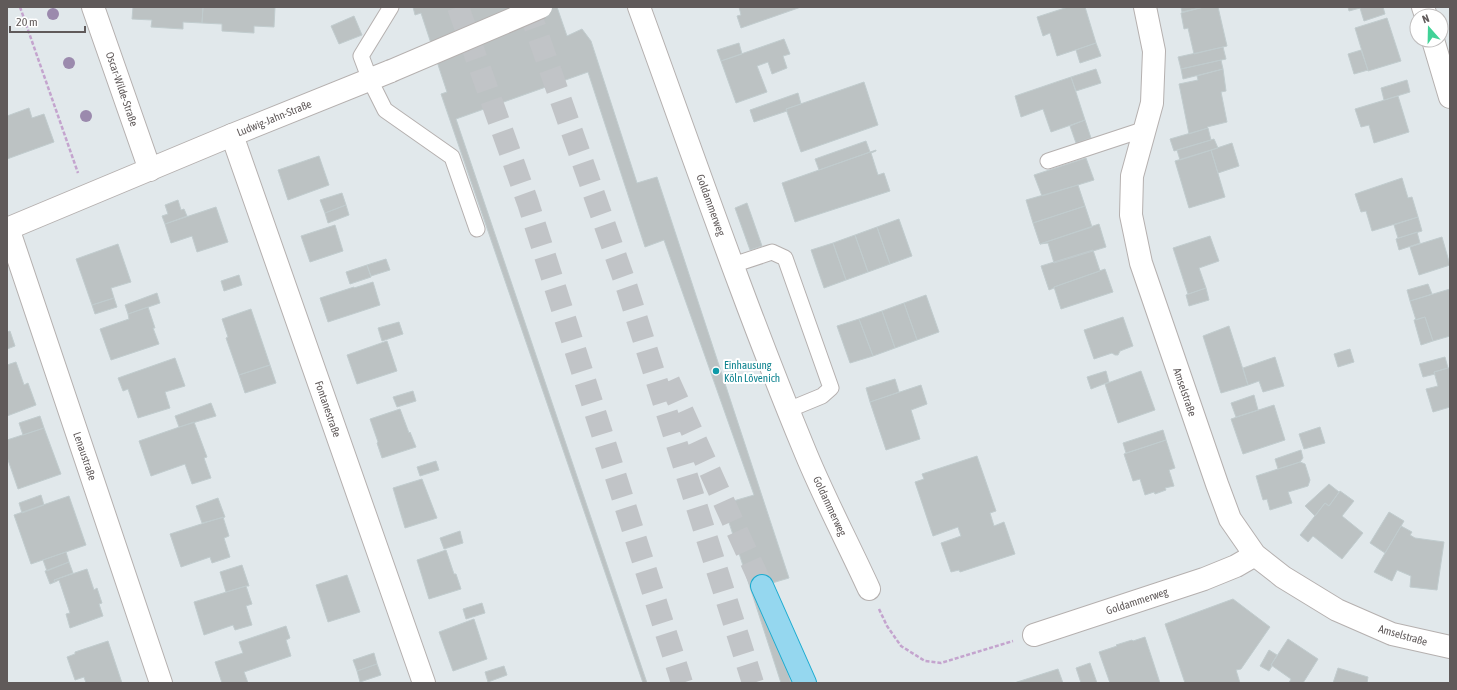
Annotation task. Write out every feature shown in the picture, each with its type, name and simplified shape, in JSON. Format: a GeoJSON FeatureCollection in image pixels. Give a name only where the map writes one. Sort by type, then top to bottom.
{"type":"FeatureCollection","features":[{"type":"Feature","properties":{"kind":"highway"},"geometry":{"type":"LineString","coordinates":[[762,586],[805,683]]}},
{"type":"Feature","properties":{"kind":"street","name":"Oscar-Wilde-Straße"},"geometry":{"type":"LineString","coordinates":[[93,7],[150,170]]}},
{"type":"Feature","properties":{"kind":"street","name":"Ludwig-Jahn-Straße"},"geometry":{"type":"LineString","coordinates":[[8,228],[232,135],[370,80],[541,7]]}},
{"type":"Feature","properties":{"kind":"street","name":"Goldammerweg"},"geometry":{"type":"LineString","coordinates":[[639,7],[733,265],[788,410],[805,451],[869,589]]}},
{"type":"Feature","properties":{"kind":"street","name":"Amselstraße"},"geometry":{"type":"LineString","coordinates":[[1145,7],[1154,51],[1152,103],[1132,176],[1131,215],[1142,263],[1219,491],[1230,519],[1255,556],[1283,577],[1337,610],[1392,634],[1450,647]]}},
{"type":"Feature","properties":{"kind":"street"},"geometry":{"type":"LineString","coordinates":[[1435,48],[1450,97]]}},
{"type":"Feature","properties":{"kind":"street","name":"Fontanestraße"},"geometry":{"type":"LineString","coordinates":[[232,135],[424,683]]}},
{"type":"Feature","properties":{"kind":"street","name":"Lenaustraße"},"geometry":{"type":"LineString","coordinates":[[8,228],[161,683]]}},
{"type":"Feature","properties":{"kind":"street","name":"Goldammerweg"},"geometry":{"type":"LineString","coordinates":[[1034,635],[1204,579],[1236,566],[1255,556]]}},
{"type":"Feature","properties":{"kind":"lane"},"geometry":{"type":"LineString","coordinates":[[391,7],[361,56],[370,80],[385,110],[452,157],[477,228]]}},
{"type":"Feature","properties":{"kind":"lane"},"geometry":{"type":"LineString","coordinates":[[1048,161],[1145,129]]}},
{"type":"Feature","properties":{"kind":"lane"},"geometry":{"type":"LineString","coordinates":[[733,265],[772,252],[786,258],[831,388],[822,396],[788,410]]}},
{"type":"Feature","properties":{"kind":"path"},"geometry":{"type":"LineString","coordinates":[[20,7],[86,196]]}},
{"type":"Feature","properties":{"kind":"path"},"geometry":{"type":"LineString","coordinates":[[869,589],[887,626],[901,646],[925,661],[941,663],[1034,635]]}},
{"type":"Feature","properties":{"kind":"building"},"geometry":{"type":"Polygon","coordinates":[[[133,7],[203,7],[202,23],[183,22],[183,29],[151,27],[152,20],[132,19],[133,7]]]}},
{"type":"Feature","properties":{"kind":"building"},"geometry":{"type":"Polygon","coordinates":[[[203,7],[275,7],[274,27],[254,26],[254,33],[222,31],[222,24],[202,23],[203,7]]]}},
{"type":"Feature","properties":{"kind":"building","name":"Einhausung Köln Lövenich"},"geometry":{"type":"Polygon","coordinates":[[[413,7],[557,7],[567,36],[582,29],[591,41],[637,183],[657,177],[789,578],[762,586],[791,683],[781,683],[723,504],[754,495],[664,240],[645,247],[588,72],[456,119],[647,683],[643,683],[441,94],[447,92],[421,13],[415,15],[413,7]]]}},
{"type":"Feature","properties":{"kind":"building"},"geometry":{"type":"Polygon","coordinates":[[[739,7],[801,7],[741,28],[737,16],[741,15],[739,7]]]}},
{"type":"Feature","properties":{"kind":"building"},"geometry":{"type":"Polygon","coordinates":[[[1068,7],[1085,7],[1096,43],[1057,56],[1050,33],[1043,36],[1037,17],[1068,7]]]}},
{"type":"Feature","properties":{"kind":"building"},"geometry":{"type":"Polygon","coordinates":[[[1181,7],[1204,7],[1182,12],[1181,7]]]}},
{"type":"Feature","properties":{"kind":"building"},"geometry":{"type":"Polygon","coordinates":[[[1204,7],[1218,7],[1227,46],[1194,54],[1188,28],[1184,29],[1181,13],[1204,7]]]}},
{"type":"Feature","properties":{"kind":"building"},"geometry":{"type":"Polygon","coordinates":[[[1348,7],[1359,7],[1360,8],[1349,11],[1348,7]]]}},
{"type":"Feature","properties":{"kind":"building"},"geometry":{"type":"Polygon","coordinates":[[[1383,7],[1385,14],[1364,21],[1360,8],[1383,7]]]}},
{"type":"Feature","properties":{"kind":"building"},"geometry":{"type":"Polygon","coordinates":[[[354,16],[362,35],[339,44],[331,26],[354,16]]]}},
{"type":"Feature","properties":{"kind":"building"},"geometry":{"type":"Polygon","coordinates":[[[1387,18],[1401,61],[1368,71],[1355,28],[1387,18]]]}},
{"type":"Feature","properties":{"kind":"building"},"geometry":{"type":"Polygon","coordinates":[[[784,39],[790,54],[783,56],[787,68],[772,74],[768,62],[757,66],[767,92],[736,103],[721,61],[784,39]]]}},
{"type":"Feature","properties":{"kind":"building"},"geometry":{"type":"Polygon","coordinates":[[[739,43],[742,54],[721,61],[717,50],[739,43]]]}},
{"type":"Feature","properties":{"kind":"building"},"geometry":{"type":"Polygon","coordinates":[[[1096,43],[1101,56],[1080,63],[1076,50],[1096,43]]]}},
{"type":"Feature","properties":{"kind":"building"},"geometry":{"type":"Polygon","coordinates":[[[1223,47],[1226,59],[1181,69],[1178,57],[1223,47]]]}},
{"type":"Feature","properties":{"kind":"building"},"geometry":{"type":"Polygon","coordinates":[[[1361,50],[1368,70],[1354,74],[1348,54],[1361,50]]]}},
{"type":"Feature","properties":{"kind":"building"},"geometry":{"type":"Polygon","coordinates":[[[1221,60],[1223,69],[1183,79],[1181,69],[1221,60]]]}},
{"type":"Feature","properties":{"kind":"building"},"geometry":{"type":"Polygon","coordinates":[[[1096,69],[1101,83],[1076,91],[1071,77],[1096,69]]]}},
{"type":"Feature","properties":{"kind":"building"},"geometry":{"type":"Polygon","coordinates":[[[1223,69],[1226,91],[1221,92],[1227,122],[1207,127],[1208,128],[1189,134],[1179,84],[1198,80],[1197,76],[1223,69]]]}},
{"type":"Feature","properties":{"kind":"building"},"geometry":{"type":"Polygon","coordinates":[[[1071,77],[1085,120],[1051,132],[1043,109],[1021,117],[1015,96],[1071,77]]]}},
{"type":"Feature","properties":{"kind":"building"},"geometry":{"type":"Polygon","coordinates":[[[1407,80],[1410,92],[1384,100],[1381,88],[1407,80]]]}},
{"type":"Feature","properties":{"kind":"building"},"geometry":{"type":"Polygon","coordinates":[[[864,82],[878,125],[801,152],[786,109],[864,82]]]}},
{"type":"Feature","properties":{"kind":"building"},"geometry":{"type":"Polygon","coordinates":[[[798,93],[801,104],[786,109],[787,111],[754,122],[750,110],[798,93]]]}},
{"type":"Feature","properties":{"kind":"building"},"geometry":{"type":"Polygon","coordinates":[[[1398,96],[1409,132],[1374,143],[1369,125],[1361,127],[1355,109],[1398,96]]]}},
{"type":"Feature","properties":{"kind":"building"},"geometry":{"type":"Polygon","coordinates":[[[29,108],[32,118],[44,114],[54,142],[7,159],[7,116],[29,108]]]}},
{"type":"Feature","properties":{"kind":"building"},"geometry":{"type":"Polygon","coordinates":[[[1085,120],[1091,138],[1076,143],[1070,126],[1085,120]]]}},
{"type":"Feature","properties":{"kind":"building"},"geometry":{"type":"Polygon","coordinates":[[[1208,128],[1211,140],[1174,151],[1170,139],[1208,128]]]}},
{"type":"Feature","properties":{"kind":"building"},"geometry":{"type":"Polygon","coordinates":[[[1214,139],[1218,148],[1180,160],[1177,150],[1214,139]]]}},
{"type":"Feature","properties":{"kind":"building"},"geometry":{"type":"Polygon","coordinates":[[[866,141],[870,152],[819,170],[815,159],[866,141]]]}},
{"type":"Feature","properties":{"kind":"building"},"geometry":{"type":"Polygon","coordinates":[[[1232,143],[1239,166],[1218,173],[1211,150],[1232,143]]]}},
{"type":"Feature","properties":{"kind":"building"},"geometry":{"type":"Polygon","coordinates":[[[876,150],[871,153],[878,175],[884,173],[890,191],[795,222],[782,183],[876,150]]]}},
{"type":"Feature","properties":{"kind":"building"},"geometry":{"type":"Polygon","coordinates":[[[1211,150],[1225,197],[1189,208],[1175,161],[1211,150]]]}},
{"type":"Feature","properties":{"kind":"building"},"geometry":{"type":"Polygon","coordinates":[[[319,156],[329,185],[288,200],[278,170],[319,156]]]}},
{"type":"Feature","properties":{"kind":"building"},"geometry":{"type":"Polygon","coordinates":[[[1086,158],[1094,180],[1042,196],[1034,175],[1086,158]]]}},
{"type":"Feature","properties":{"kind":"building"},"geometry":{"type":"Polygon","coordinates":[[[1402,178],[1408,198],[1412,197],[1418,217],[1372,231],[1366,211],[1361,212],[1355,194],[1402,178]]]}},
{"type":"Feature","properties":{"kind":"building"},"geometry":{"type":"Polygon","coordinates":[[[1078,185],[1085,206],[1033,223],[1026,200],[1078,185]]]}},
{"type":"Feature","properties":{"kind":"building"},"geometry":{"type":"Polygon","coordinates":[[[342,193],[346,205],[325,213],[320,200],[342,193]]]}},
{"type":"Feature","properties":{"kind":"building"},"geometry":{"type":"Polygon","coordinates":[[[178,200],[181,210],[184,209],[187,216],[165,224],[162,216],[168,214],[165,205],[178,200]]]}},
{"type":"Feature","properties":{"kind":"building"},"geometry":{"type":"Polygon","coordinates":[[[747,203],[762,246],[750,250],[735,208],[747,203]]]}},
{"type":"Feature","properties":{"kind":"building"},"geometry":{"type":"Polygon","coordinates":[[[346,205],[349,215],[328,223],[325,213],[346,205]]]}},
{"type":"Feature","properties":{"kind":"building"},"geometry":{"type":"Polygon","coordinates":[[[1085,206],[1092,227],[1040,244],[1033,223],[1085,206]]]}},
{"type":"Feature","properties":{"kind":"building"},"geometry":{"type":"Polygon","coordinates":[[[216,207],[228,242],[197,252],[192,236],[171,243],[165,224],[216,207]]]}},
{"type":"Feature","properties":{"kind":"building"},"geometry":{"type":"Polygon","coordinates":[[[1418,217],[1422,231],[1398,238],[1394,225],[1418,217]]]}},
{"type":"Feature","properties":{"kind":"building"},"geometry":{"type":"Polygon","coordinates":[[[899,219],[912,256],[890,264],[877,227],[899,219]]]}},
{"type":"Feature","properties":{"kind":"building"},"geometry":{"type":"Polygon","coordinates":[[[1099,224],[1106,247],[1054,263],[1048,243],[1040,244],[1099,224]]]}},
{"type":"Feature","properties":{"kind":"building"},"geometry":{"type":"Polygon","coordinates":[[[335,225],[343,251],[310,262],[301,236],[335,225]]]}},
{"type":"Feature","properties":{"kind":"building"},"geometry":{"type":"Polygon","coordinates":[[[877,227],[890,264],[868,272],[855,235],[877,227]]]}},
{"type":"Feature","properties":{"kind":"building"},"geometry":{"type":"Polygon","coordinates":[[[1417,232],[1420,243],[1399,250],[1396,239],[1417,232]]]}},
{"type":"Feature","properties":{"kind":"building"},"geometry":{"type":"Polygon","coordinates":[[[855,235],[868,272],[846,280],[833,243],[855,235]]]}},
{"type":"Feature","properties":{"kind":"building"},"geometry":{"type":"Polygon","coordinates":[[[1210,236],[1219,261],[1199,268],[1206,288],[1188,294],[1173,248],[1210,236]]]}},
{"type":"Feature","properties":{"kind":"building"},"geometry":{"type":"Polygon","coordinates":[[[1442,237],[1450,265],[1419,275],[1410,247],[1442,237]]]}},
{"type":"Feature","properties":{"kind":"building"},"geometry":{"type":"Polygon","coordinates":[[[833,243],[846,280],[824,288],[811,250],[833,243]]]}},
{"type":"Feature","properties":{"kind":"building"},"geometry":{"type":"Polygon","coordinates":[[[118,244],[131,282],[111,288],[114,298],[92,305],[76,259],[118,244]]]}},
{"type":"Feature","properties":{"kind":"building"},"geometry":{"type":"Polygon","coordinates":[[[1093,250],[1100,271],[1049,290],[1041,266],[1093,250]]]}},
{"type":"Feature","properties":{"kind":"building"},"geometry":{"type":"Polygon","coordinates":[[[386,259],[390,270],[371,276],[367,265],[386,259]]]}},
{"type":"Feature","properties":{"kind":"building"},"geometry":{"type":"Polygon","coordinates":[[[367,265],[371,277],[350,284],[346,272],[367,265]]]}},
{"type":"Feature","properties":{"kind":"building"},"geometry":{"type":"Polygon","coordinates":[[[1105,269],[1113,292],[1061,309],[1054,287],[1105,269]]]}},
{"type":"Feature","properties":{"kind":"building"},"geometry":{"type":"Polygon","coordinates":[[[239,275],[242,285],[224,291],[221,281],[239,275]]]}},
{"type":"Feature","properties":{"kind":"building"},"geometry":{"type":"Polygon","coordinates":[[[373,282],[380,305],[328,322],[320,298],[373,282]]]}},
{"type":"Feature","properties":{"kind":"building"},"geometry":{"type":"Polygon","coordinates":[[[1428,284],[1432,294],[1410,301],[1407,290],[1428,284]]]}},
{"type":"Feature","properties":{"kind":"building"},"geometry":{"type":"Polygon","coordinates":[[[1206,288],[1209,300],[1189,306],[1186,295],[1206,288]]]}},
{"type":"Feature","properties":{"kind":"building"},"geometry":{"type":"Polygon","coordinates":[[[1450,289],[1450,336],[1433,341],[1425,317],[1416,320],[1410,301],[1450,289]]]}},
{"type":"Feature","properties":{"kind":"building"},"geometry":{"type":"Polygon","coordinates":[[[157,293],[160,303],[128,314],[125,305],[157,293]]]}},
{"type":"Feature","properties":{"kind":"building"},"geometry":{"type":"Polygon","coordinates":[[[926,295],[939,332],[917,340],[904,303],[926,295]]]}},
{"type":"Feature","properties":{"kind":"building"},"geometry":{"type":"Polygon","coordinates":[[[114,298],[117,307],[95,314],[92,305],[114,298]]]}},
{"type":"Feature","properties":{"kind":"building"},"geometry":{"type":"Polygon","coordinates":[[[904,303],[917,340],[895,348],[882,311],[904,303]]]}},
{"type":"Feature","properties":{"kind":"building"},"geometry":{"type":"Polygon","coordinates":[[[148,307],[159,344],[111,360],[100,329],[129,319],[128,314],[148,307]]]}},
{"type":"Feature","properties":{"kind":"building"},"geometry":{"type":"Polygon","coordinates":[[[251,309],[270,365],[239,375],[226,338],[228,337],[222,319],[251,309]]]}},
{"type":"Feature","properties":{"kind":"building"},"geometry":{"type":"Polygon","coordinates":[[[882,311],[895,348],[873,356],[859,319],[882,311]]]}},
{"type":"Feature","properties":{"kind":"building"},"geometry":{"type":"Polygon","coordinates":[[[1123,317],[1133,346],[1120,351],[1118,355],[1112,353],[1094,359],[1084,330],[1123,317]]]}},
{"type":"Feature","properties":{"kind":"building"},"geometry":{"type":"Polygon","coordinates":[[[1425,317],[1433,341],[1421,345],[1414,320],[1425,317]]]}},
{"type":"Feature","properties":{"kind":"building"},"geometry":{"type":"Polygon","coordinates":[[[859,319],[873,356],[850,363],[837,326],[859,319]]]}},
{"type":"Feature","properties":{"kind":"building"},"geometry":{"type":"Polygon","coordinates":[[[399,322],[403,334],[382,341],[378,328],[399,322]]]}},
{"type":"Feature","properties":{"kind":"building"},"geometry":{"type":"Polygon","coordinates":[[[1229,326],[1248,385],[1221,393],[1203,336],[1229,326]]]}},
{"type":"Feature","properties":{"kind":"building"},"geometry":{"type":"Polygon","coordinates":[[[10,331],[15,346],[7,349],[7,332],[10,331]]]}},
{"type":"Feature","properties":{"kind":"building"},"geometry":{"type":"Polygon","coordinates":[[[387,341],[397,371],[357,384],[347,355],[387,341]]]}},
{"type":"Feature","properties":{"kind":"building"},"geometry":{"type":"Polygon","coordinates":[[[1350,349],[1354,362],[1338,367],[1334,354],[1350,349]]]}},
{"type":"Feature","properties":{"kind":"building"},"geometry":{"type":"Polygon","coordinates":[[[1275,357],[1284,386],[1263,392],[1259,381],[1248,385],[1243,368],[1275,357]]]}},
{"type":"Feature","properties":{"kind":"building"},"geometry":{"type":"Polygon","coordinates":[[[1445,357],[1448,368],[1434,372],[1435,374],[1423,377],[1419,364],[1445,357]]]}},
{"type":"Feature","properties":{"kind":"building"},"geometry":{"type":"Polygon","coordinates":[[[175,358],[185,386],[165,392],[170,408],[138,418],[128,389],[123,391],[118,378],[175,358]]]}},
{"type":"Feature","properties":{"kind":"building"},"geometry":{"type":"Polygon","coordinates":[[[16,362],[24,385],[28,383],[36,405],[7,416],[7,365],[16,362]]]}},
{"type":"Feature","properties":{"kind":"building"},"geometry":{"type":"Polygon","coordinates":[[[270,365],[276,383],[245,393],[239,375],[270,365]]]}},
{"type":"Feature","properties":{"kind":"building"},"geometry":{"type":"Polygon","coordinates":[[[1450,368],[1450,407],[1433,412],[1426,389],[1438,386],[1434,372],[1450,368]]]}},
{"type":"Feature","properties":{"kind":"building"},"geometry":{"type":"Polygon","coordinates":[[[1106,371],[1109,382],[1091,389],[1087,377],[1106,371]]]}},
{"type":"Feature","properties":{"kind":"building"},"geometry":{"type":"Polygon","coordinates":[[[1141,371],[1155,410],[1118,423],[1105,384],[1141,371]]]}},
{"type":"Feature","properties":{"kind":"building"},"geometry":{"type":"Polygon","coordinates":[[[895,379],[899,392],[870,402],[866,388],[895,379]]]}},
{"type":"Feature","properties":{"kind":"building"},"geometry":{"type":"Polygon","coordinates":[[[921,385],[927,404],[911,410],[920,439],[886,450],[870,402],[921,385]]]}},
{"type":"Feature","properties":{"kind":"building"},"geometry":{"type":"Polygon","coordinates":[[[413,391],[416,401],[397,407],[393,397],[413,391]]]}},
{"type":"Feature","properties":{"kind":"building"},"geometry":{"type":"Polygon","coordinates":[[[1254,395],[1258,410],[1236,417],[1231,403],[1254,395]]]}},
{"type":"Feature","properties":{"kind":"building"},"geometry":{"type":"Polygon","coordinates":[[[211,403],[216,416],[179,427],[175,416],[211,403]]]}},
{"type":"Feature","properties":{"kind":"building"},"geometry":{"type":"Polygon","coordinates":[[[1274,405],[1285,440],[1243,454],[1231,419],[1274,405]]]}},
{"type":"Feature","properties":{"kind":"building"},"geometry":{"type":"Polygon","coordinates":[[[400,409],[416,447],[382,458],[370,419],[400,409]]]}},
{"type":"Feature","properties":{"kind":"building"},"geometry":{"type":"Polygon","coordinates":[[[40,416],[44,428],[23,435],[19,423],[40,416]]]}},
{"type":"Feature","properties":{"kind":"building"},"geometry":{"type":"Polygon","coordinates":[[[194,422],[207,457],[204,458],[211,478],[192,484],[185,464],[151,476],[139,441],[194,422]]]}},
{"type":"Feature","properties":{"kind":"building"},"geometry":{"type":"Polygon","coordinates":[[[1320,427],[1325,443],[1304,449],[1299,434],[1320,427]]]}},
{"type":"Feature","properties":{"kind":"building"},"geometry":{"type":"Polygon","coordinates":[[[44,428],[61,474],[18,489],[7,457],[7,440],[44,428]]]}},
{"type":"Feature","properties":{"kind":"building"},"geometry":{"type":"Polygon","coordinates":[[[1163,430],[1166,440],[1126,453],[1123,443],[1163,430]]]}},
{"type":"Feature","properties":{"kind":"building"},"geometry":{"type":"Polygon","coordinates":[[[1166,440],[1175,468],[1169,470],[1174,486],[1165,488],[1166,490],[1155,494],[1154,492],[1145,495],[1140,479],[1133,481],[1124,454],[1166,440]]]}},
{"type":"Feature","properties":{"kind":"building"},"geometry":{"type":"Polygon","coordinates":[[[1301,450],[1303,458],[1300,462],[1278,469],[1275,459],[1301,450]]]}},
{"type":"Feature","properties":{"kind":"building"},"geometry":{"type":"Polygon","coordinates":[[[977,456],[996,511],[990,513],[994,526],[1004,522],[1015,554],[960,572],[959,570],[951,572],[941,543],[961,536],[958,527],[933,536],[915,482],[924,479],[922,474],[977,456]]]}},
{"type":"Feature","properties":{"kind":"building"},"geometry":{"type":"Polygon","coordinates":[[[436,461],[439,470],[420,476],[417,467],[436,461]]]}},
{"type":"Feature","properties":{"kind":"building"},"geometry":{"type":"Polygon","coordinates":[[[1300,462],[1305,464],[1310,480],[1308,486],[1288,492],[1292,503],[1270,510],[1267,499],[1263,500],[1256,476],[1300,462]]]}},
{"type":"Feature","properties":{"kind":"building"},"geometry":{"type":"Polygon","coordinates":[[[422,479],[437,518],[405,528],[393,488],[422,479]]]}},
{"type":"Feature","properties":{"kind":"building"},"geometry":{"type":"Polygon","coordinates":[[[1329,484],[1339,492],[1329,506],[1325,503],[1315,516],[1305,506],[1329,484]]]}},
{"type":"Feature","properties":{"kind":"building"},"geometry":{"type":"Polygon","coordinates":[[[1340,491],[1354,501],[1342,516],[1363,533],[1342,559],[1313,536],[1308,542],[1300,535],[1325,503],[1329,506],[1340,491]]]}},
{"type":"Feature","properties":{"kind":"building"},"geometry":{"type":"Polygon","coordinates":[[[41,495],[44,505],[22,513],[19,503],[41,495]]]}},
{"type":"Feature","properties":{"kind":"building"},"geometry":{"type":"Polygon","coordinates":[[[69,496],[86,545],[31,564],[14,515],[69,496]]]}},
{"type":"Feature","properties":{"kind":"building"},"geometry":{"type":"Polygon","coordinates":[[[218,498],[225,517],[202,523],[196,506],[218,498]]]}},
{"type":"Feature","properties":{"kind":"building"},"geometry":{"type":"Polygon","coordinates":[[[1389,512],[1404,521],[1385,553],[1370,543],[1389,512]]]}},
{"type":"Feature","properties":{"kind":"building"},"geometry":{"type":"Polygon","coordinates":[[[223,517],[229,536],[224,538],[230,557],[212,563],[210,557],[181,567],[170,534],[223,517]]]}},
{"type":"Feature","properties":{"kind":"building"},"geometry":{"type":"Polygon","coordinates":[[[1401,526],[1412,532],[1410,535],[1415,538],[1444,542],[1437,590],[1410,587],[1411,576],[1397,570],[1392,581],[1374,572],[1401,526]]]}},
{"type":"Feature","properties":{"kind":"building"},"geometry":{"type":"Polygon","coordinates":[[[460,531],[463,543],[444,549],[440,538],[460,531]]]}},
{"type":"Feature","properties":{"kind":"building"},"geometry":{"type":"Polygon","coordinates":[[[446,550],[461,589],[429,599],[417,560],[446,550]]]}},
{"type":"Feature","properties":{"kind":"building"},"geometry":{"type":"Polygon","coordinates":[[[66,552],[69,562],[47,571],[43,560],[66,552]]]}},
{"type":"Feature","properties":{"kind":"building"},"geometry":{"type":"Polygon","coordinates":[[[69,562],[73,573],[54,580],[55,582],[50,584],[45,571],[69,562]]]}},
{"type":"Feature","properties":{"kind":"building"},"geometry":{"type":"Polygon","coordinates":[[[242,565],[249,586],[226,592],[220,572],[242,565]]]}},
{"type":"Feature","properties":{"kind":"building"},"geometry":{"type":"Polygon","coordinates":[[[87,569],[94,590],[97,588],[102,603],[99,604],[103,616],[70,628],[66,614],[70,613],[59,580],[55,582],[54,580],[87,569]]]}},
{"type":"Feature","properties":{"kind":"building"},"geometry":{"type":"Polygon","coordinates":[[[347,575],[360,612],[328,622],[316,585],[347,575]]]}},
{"type":"Feature","properties":{"kind":"building"},"geometry":{"type":"Polygon","coordinates":[[[246,586],[252,604],[246,606],[252,625],[235,630],[233,625],[204,635],[194,602],[246,586]]]}},
{"type":"Feature","properties":{"kind":"building"},"geometry":{"type":"Polygon","coordinates":[[[1233,599],[1270,627],[1241,669],[1236,670],[1240,683],[1185,683],[1165,624],[1233,599]]]}},
{"type":"Feature","properties":{"kind":"building"},"geometry":{"type":"Polygon","coordinates":[[[482,603],[485,613],[466,619],[463,609],[482,603]]]}},
{"type":"Feature","properties":{"kind":"building"},"geometry":{"type":"Polygon","coordinates":[[[474,619],[487,659],[453,671],[439,632],[474,619]]]}},
{"type":"Feature","properties":{"kind":"building"},"geometry":{"type":"Polygon","coordinates":[[[286,626],[290,638],[286,640],[291,656],[244,672],[248,683],[222,683],[215,662],[243,653],[239,642],[286,626]]]}},
{"type":"Feature","properties":{"kind":"building"},"geometry":{"type":"Polygon","coordinates":[[[1145,637],[1160,683],[1110,683],[1099,652],[1117,646],[1116,645],[1145,637]]]}},
{"type":"Feature","properties":{"kind":"building"},"geometry":{"type":"Polygon","coordinates":[[[1288,639],[1318,659],[1303,683],[1289,683],[1291,679],[1271,665],[1288,639]]]}},
{"type":"Feature","properties":{"kind":"building"},"geometry":{"type":"Polygon","coordinates":[[[108,641],[122,683],[86,683],[84,677],[75,680],[67,657],[75,654],[75,652],[108,641]]]}},
{"type":"Feature","properties":{"kind":"building"},"geometry":{"type":"Polygon","coordinates":[[[1269,650],[1277,655],[1269,671],[1260,666],[1269,650]]]}},
{"type":"Feature","properties":{"kind":"building"},"geometry":{"type":"Polygon","coordinates":[[[374,653],[377,664],[357,671],[353,660],[374,653]]]}},
{"type":"Feature","properties":{"kind":"building"},"geometry":{"type":"Polygon","coordinates":[[[1090,663],[1097,683],[1081,683],[1076,668],[1090,663]]]}},
{"type":"Feature","properties":{"kind":"building"},"geometry":{"type":"Polygon","coordinates":[[[377,664],[381,675],[360,682],[357,671],[377,664]]]}},
{"type":"Feature","properties":{"kind":"building"},"geometry":{"type":"Polygon","coordinates":[[[504,666],[507,675],[488,682],[485,672],[504,666]]]}},
{"type":"Feature","properties":{"kind":"building"},"geometry":{"type":"Polygon","coordinates":[[[1338,668],[1368,677],[1367,683],[1333,683],[1338,668]]]}},
{"type":"Feature","properties":{"kind":"building"},"geometry":{"type":"Polygon","coordinates":[[[1058,669],[1063,683],[1014,683],[1058,669]]]}},
{"type":"Feature","properties":{"kind":"tunnel"},"geometry":{"type":"LineString","coordinates":[[458,7],[528,203],[682,683]]}},
{"type":"Feature","properties":{"kind":"tunnel"},"geometry":{"type":"LineString","coordinates":[[528,7],[627,288],[753,683]]}},
{"type":"Feature","properties":{"kind":"tunnel"},"geometry":{"type":"LineString","coordinates":[[669,381],[762,586]]}},
{"type":"Feature","properties":{"kind":"place","name":"Einhausung Köln Lövenich"},"geometry":{"type":"Point","coordinates":[716,371]}}]}
